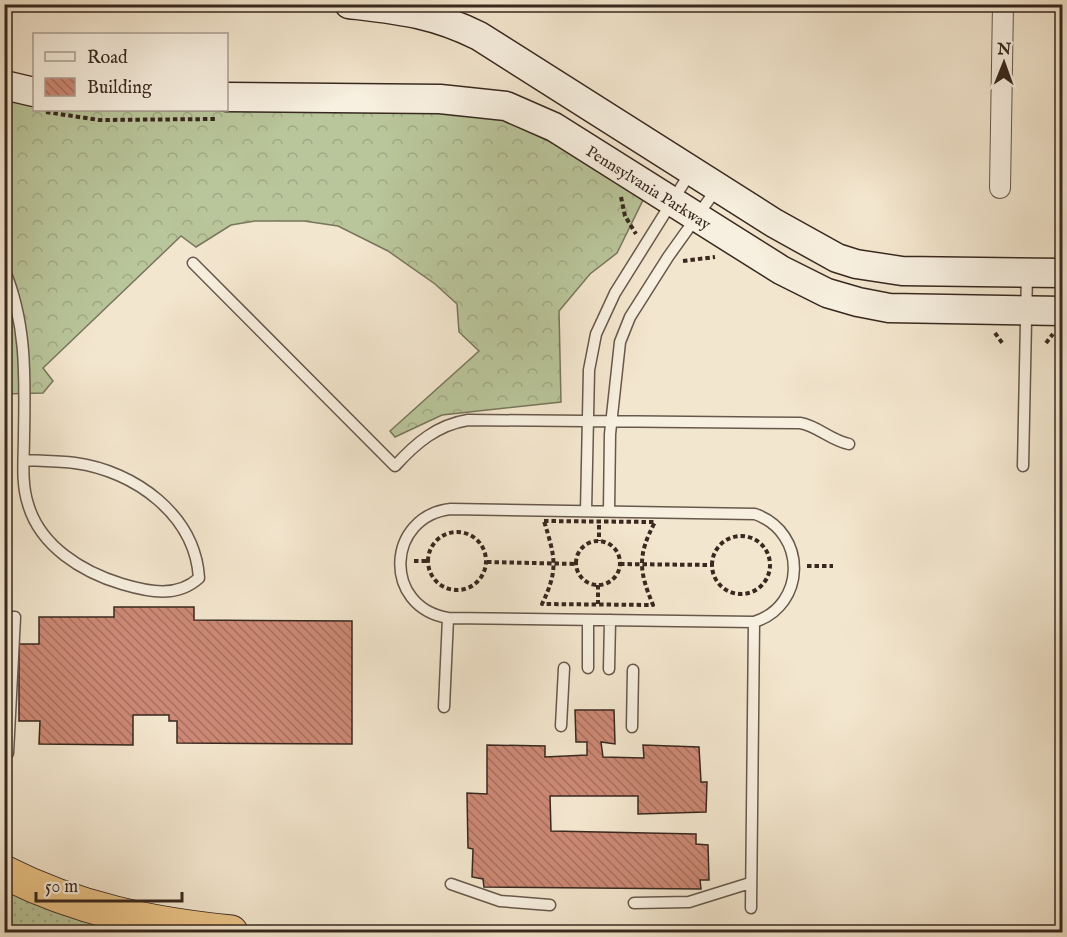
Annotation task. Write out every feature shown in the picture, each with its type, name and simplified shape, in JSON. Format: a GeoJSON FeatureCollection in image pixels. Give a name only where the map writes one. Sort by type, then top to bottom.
{"type":"FeatureCollection","features":[{"type":"Feature","properties":{"kind":"highway"},"geometry":{"type":"LineString","coordinates":[[4,872],[69,901],[130,918],[231,933]]}},
{"type":"Feature","properties":{"kind":"main road"},"geometry":{"type":"LineString","coordinates":[[349,4],[415,12],[462,27],[811,245],[856,264],[902,271],[1062,273]]}},
{"type":"Feature","properties":{"kind":"main road"},"geometry":{"type":"LineString","coordinates":[[4,85],[33,92]]}},
{"type":"Feature","properties":{"kind":"main road","name":"Pennsylvania Parkway"},"geometry":{"type":"LineString","coordinates":[[228,108],[440,99],[506,106],[554,128],[797,279],[839,297],[874,306],[899,308],[1062,310]]}},
{"type":"Feature","properties":{"kind":"street"},"geometry":{"type":"LineString","coordinates":[[1000,188],[1003,4]]}},
{"type":"Feature","properties":{"kind":"lane"},"geometry":{"type":"LineString","coordinates":[[586,511],[591,350],[604,313],[692,170]]}},
{"type":"Feature","properties":{"kind":"lane"},"geometry":{"type":"LineString","coordinates":[[609,511],[617,355],[624,329],[696,215],[718,187]]}},
{"type":"Feature","properties":{"kind":"lane"},"geometry":{"type":"LineString","coordinates":[[193,263],[395,466],[429,434],[454,422],[468,420],[800,423],[809,424],[831,439],[849,444]]}},
{"type":"Feature","properties":{"kind":"lane"},"geometry":{"type":"LineString","coordinates":[[4,269],[15,296],[24,345],[24,460],[25,492],[35,522],[47,540],[77,564],[112,581],[154,591],[178,591],[188,588],[199,578],[198,557],[184,527],[143,488],[126,479],[76,463],[24,460]]}},
{"type":"Feature","properties":{"kind":"lane"},"geometry":{"type":"LineString","coordinates":[[1023,466],[1027,272]]}},
{"type":"Feature","properties":{"kind":"lane"},"geometry":{"type":"LineString","coordinates":[[451,509],[609,511],[755,514],[776,525],[791,544],[796,566],[783,601],[766,618],[754,622],[448,618],[437,616],[418,605],[404,589],[402,554],[407,535],[426,515],[451,509]]}},
{"type":"Feature","properties":{"kind":"lane"},"geometry":{"type":"LineString","coordinates":[[4,617],[15,617],[8,753]]}},
{"type":"Feature","properties":{"kind":"lane"},"geometry":{"type":"LineString","coordinates":[[444,706],[448,618]]}},
{"type":"Feature","properties":{"kind":"lane"},"geometry":{"type":"LineString","coordinates":[[588,620],[588,668]]}},
{"type":"Feature","properties":{"kind":"lane"},"geometry":{"type":"LineString","coordinates":[[609,669],[610,620]]}},
{"type":"Feature","properties":{"kind":"lane"},"geometry":{"type":"LineString","coordinates":[[751,908],[754,622]]}},
{"type":"Feature","properties":{"kind":"lane"},"geometry":{"type":"LineString","coordinates":[[561,726],[564,668]]}},
{"type":"Feature","properties":{"kind":"lane"},"geometry":{"type":"LineString","coordinates":[[632,727],[633,670]]}},
{"type":"Feature","properties":{"kind":"lane"},"geometry":{"type":"LineString","coordinates":[[634,903],[689,902],[750,883]]}},
{"type":"Feature","properties":{"kind":"lane"},"geometry":{"type":"LineString","coordinates":[[452,884],[500,901],[550,905]]}},
{"type":"Feature","properties":{"kind":"path"},"geometry":{"type":"LineString","coordinates":[[43,111],[99,120],[192,111]]}},
{"type":"Feature","properties":{"kind":"path"},"geometry":{"type":"LineString","coordinates":[[621,186],[625,216],[640,239]]}},
{"type":"Feature","properties":{"kind":"path"},"geometry":{"type":"LineString","coordinates":[[544,521],[655,522],[641,564],[653,605],[542,604],[552,580],[555,563],[544,521]]}},
{"type":"Feature","properties":{"kind":"path"},"geometry":{"type":"LineString","coordinates":[[599,522],[599,541]]}},
{"type":"Feature","properties":{"kind":"path"},"geometry":{"type":"LineString","coordinates":[[456,532],[474,537],[481,544],[487,562],[480,580],[464,590],[445,588],[437,582],[428,565],[432,546],[438,539],[456,532]]}},
{"type":"Feature","properties":{"kind":"path"},"geometry":{"type":"LineString","coordinates":[[741,536],[758,542],[769,557],[770,566],[763,585],[745,594],[735,594],[718,584],[711,565],[717,548],[723,541],[741,536]]}},
{"type":"Feature","properties":{"kind":"path"},"geometry":{"type":"LineString","coordinates":[[599,541],[616,550],[620,564],[616,577],[598,585],[583,579],[576,564],[580,551],[585,546],[599,541]]}},
{"type":"Feature","properties":{"kind":"path"},"geometry":{"type":"LineString","coordinates":[[487,562],[576,564]]}},
{"type":"Feature","properties":{"kind":"path"},"geometry":{"type":"LineString","coordinates":[[620,564],[711,565]]}},
{"type":"Feature","properties":{"kind":"path"},"geometry":{"type":"LineString","coordinates":[[598,585],[598,604]]}},
{"type":"Feature","properties":{"kind":"green space"},"geometry":{"type":"Polygon","coordinates":[[[4,94],[33,104],[33,111],[491,113],[563,148],[644,198],[617,253],[590,274],[559,311],[561,402],[442,415],[395,437],[390,431],[479,351],[459,332],[457,304],[435,284],[388,251],[338,226],[304,221],[255,221],[231,225],[196,247],[181,236],[43,368],[53,381],[43,393],[5,394],[4,94]]]}},
{"type":"Feature","properties":{"kind":"green space"},"geometry":{"type":"Polygon","coordinates":[[[4,884],[144,932],[5,931],[4,884]]]}},
{"type":"Feature","properties":{"kind":"building"},"geometry":{"type":"Polygon","coordinates":[[[114,607],[194,607],[194,620],[352,621],[352,744],[177,743],[177,721],[169,721],[169,715],[133,715],[133,745],[39,744],[40,721],[19,721],[19,644],[39,644],[39,617],[114,617],[114,607]]]}},
{"type":"Feature","properties":{"kind":"building"},"geometry":{"type":"Polygon","coordinates":[[[1062,611],[1062,752],[1056,752],[1060,622],[1062,611]]]}},
{"type":"Feature","properties":{"kind":"building"},"geometry":{"type":"Polygon","coordinates":[[[575,710],[614,710],[615,744],[601,742],[603,757],[644,758],[643,745],[699,747],[701,782],[707,782],[706,812],[638,814],[638,796],[550,796],[551,831],[696,834],[696,844],[708,845],[709,880],[700,880],[701,889],[484,887],[483,879],[472,877],[473,849],[468,848],[467,793],[487,794],[487,745],[545,746],[545,757],[587,755],[587,742],[576,742],[575,710]]]}}]}
